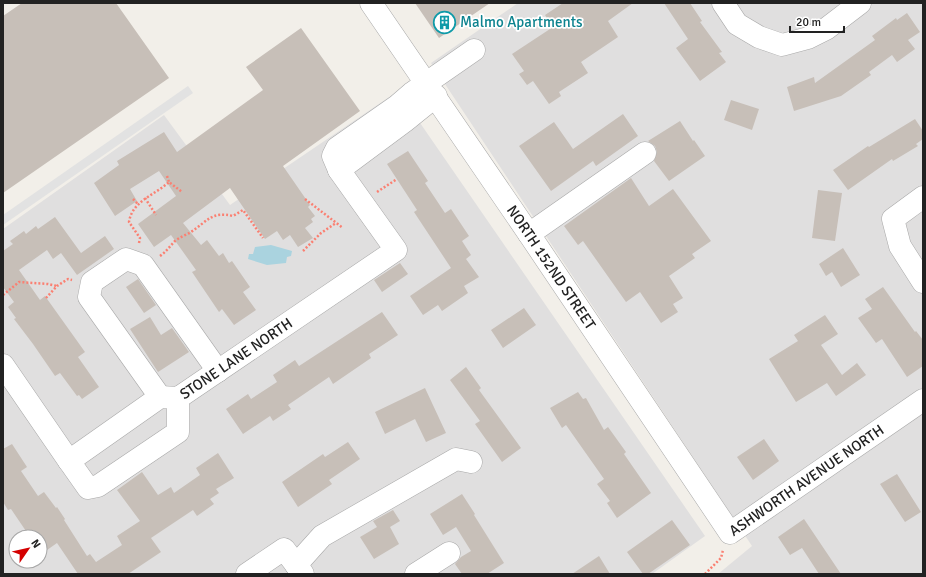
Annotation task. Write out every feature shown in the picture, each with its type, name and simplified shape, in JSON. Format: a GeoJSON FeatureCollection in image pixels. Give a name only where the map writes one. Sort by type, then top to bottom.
{"type":"FeatureCollection","features":[{"type":"Feature","properties":{"kind":"street","name":"NORTH 152ND STREET"},"geometry":{"type":"LineString","coordinates":[[371,3],[431,89],[730,533]]}},
{"type":"Feature","properties":{"kind":"street"},"geometry":{"type":"LineString","coordinates":[[723,3],[737,24],[760,37],[782,45],[808,38],[826,29],[860,3]]}},
{"type":"Feature","properties":{"kind":"street","name":"STONE LANE NORTH"},"geometry":{"type":"LineString","coordinates":[[69,461],[169,398],[218,371],[396,250],[339,170],[405,121],[431,89],[474,50]]}},
{"type":"Feature","properties":{"kind":"street"},"geometry":{"type":"LineString","coordinates":[[529,234],[645,154]]}},
{"type":"Feature","properties":{"kind":"street"},"geometry":{"type":"LineString","coordinates":[[923,197],[893,219],[900,246],[923,282]]}},
{"type":"Feature","properties":{"kind":"street"},"geometry":{"type":"LineString","coordinates":[[3,365],[88,488],[98,486],[178,432],[169,398],[89,297],[92,282],[126,259],[143,265],[218,371]]}},
{"type":"Feature","properties":{"kind":"street","name":"ASHWORTH AVENUE NORTH"},"geometry":{"type":"LineString","coordinates":[[730,533],[923,400]]}},
{"type":"Feature","properties":{"kind":"street"},"geometry":{"type":"LineString","coordinates":[[247,574],[294,563],[322,536],[456,459],[471,462]]}},
{"type":"Feature","properties":{"kind":"street"},"geometry":{"type":"LineString","coordinates":[[416,574],[450,552]]}},
{"type":"Feature","properties":{"kind":"path"},"geometry":{"type":"LineString","coordinates":[[167,176],[169,182],[182,192]]}},
{"type":"Feature","properties":{"kind":"path"},"geometry":{"type":"LineString","coordinates":[[384,188],[397,179]]}},
{"type":"Feature","properties":{"kind":"path"},"geometry":{"type":"LineString","coordinates":[[140,238],[129,222],[130,216],[138,204],[169,182]]}},
{"type":"Feature","properties":{"kind":"path"},"geometry":{"type":"LineString","coordinates":[[145,198],[156,215]]}},
{"type":"Feature","properties":{"kind":"path"},"geometry":{"type":"LineString","coordinates":[[305,199],[343,228]]}},
{"type":"Feature","properties":{"kind":"path"},"geometry":{"type":"LineString","coordinates":[[133,200],[138,204]]}},
{"type":"Feature","properties":{"kind":"path"},"geometry":{"type":"LineString","coordinates":[[166,252],[177,239],[194,230],[207,219],[215,215],[226,214],[233,216],[243,210],[263,238]]}},
{"type":"Feature","properties":{"kind":"path"},"geometry":{"type":"LineString","coordinates":[[303,250],[321,233],[336,223]]}},
{"type":"Feature","properties":{"kind":"path"},"geometry":{"type":"LineString","coordinates":[[46,298],[57,286],[68,279]]}},
{"type":"Feature","properties":{"kind":"path"},"geometry":{"type":"LineString","coordinates":[[3,295],[19,282],[57,286]]}},
{"type":"Feature","properties":{"kind":"path","name":"ASHWORTH AVENUE NORTH"},"geometry":{"type":"LineString","coordinates":[[705,574],[721,558],[730,533]]}},
{"type":"Feature","properties":{"kind":"shaded area"},"geometry":{"type":"Polygon","coordinates":[[[518,3],[923,3],[923,574],[718,574],[752,546],[431,63],[518,3]]]}},
{"type":"Feature","properties":{"kind":"shaded area"},"geometry":{"type":"Polygon","coordinates":[[[188,86],[193,93],[3,225],[3,215],[188,86]]]}},
{"type":"Feature","properties":{"kind":"shaded area"},"geometry":{"type":"Polygon","coordinates":[[[398,91],[705,536],[652,574],[3,574],[3,229],[164,115],[230,205],[398,91]]]}},
{"type":"Feature","properties":{"kind":"water"},"geometry":{"type":"Polygon","coordinates":[[[271,245],[292,251],[291,256],[287,257],[286,263],[267,265],[248,259],[249,254],[253,254],[255,247],[271,245]]]}},
{"type":"Feature","properties":{"kind":"building"},"geometry":{"type":"Polygon","coordinates":[[[22,3],[116,3],[169,78],[3,193],[3,16],[22,3]]]}},
{"type":"Feature","properties":{"kind":"building","name":"Malmo Apartments"},"geometry":{"type":"Polygon","coordinates":[[[415,3],[490,3],[439,38],[415,3]]]}},
{"type":"Feature","properties":{"kind":"building"},"geometry":{"type":"Polygon","coordinates":[[[563,3],[633,3],[608,21],[618,37],[581,62],[588,73],[559,92],[561,96],[549,104],[533,81],[527,85],[519,74],[524,71],[512,54],[553,27],[545,15],[563,3]]]}},
{"type":"Feature","properties":{"kind":"building"},"geometry":{"type":"Polygon","coordinates":[[[664,3],[690,3],[702,21],[700,22],[722,52],[719,53],[726,62],[700,81],[676,48],[688,39],[664,3]]]}},
{"type":"Feature","properties":{"kind":"building"},"geometry":{"type":"Polygon","coordinates":[[[907,13],[920,32],[908,40],[915,49],[897,62],[892,55],[869,72],[871,75],[841,96],[794,111],[787,87],[814,77],[815,83],[875,40],[872,36],[896,18],[897,20],[907,13]]]}},
{"type":"Feature","properties":{"kind":"building"},"geometry":{"type":"Polygon","coordinates":[[[301,28],[360,111],[283,166],[310,205],[308,207],[315,216],[311,219],[313,222],[305,228],[313,238],[298,247],[290,235],[283,240],[277,231],[265,239],[230,188],[183,223],[201,245],[207,240],[219,256],[223,253],[229,263],[232,261],[250,287],[243,292],[256,310],[234,325],[222,309],[219,312],[192,272],[196,270],[171,235],[154,247],[138,224],[176,196],[159,171],[130,189],[137,201],[115,216],[94,183],[119,165],[117,161],[164,132],[177,152],[263,90],[246,67],[301,28]]]}},
{"type":"Feature","properties":{"kind":"building"},"geometry":{"type":"Polygon","coordinates":[[[731,100],[759,109],[752,130],[724,120],[731,100]]]}},
{"type":"Feature","properties":{"kind":"building"},"geometry":{"type":"Polygon","coordinates":[[[623,114],[638,136],[596,166],[593,161],[551,191],[519,146],[554,122],[573,149],[623,114]]]}},
{"type":"Feature","properties":{"kind":"building"},"geometry":{"type":"Polygon","coordinates":[[[915,119],[923,131],[923,139],[916,144],[918,146],[893,161],[892,159],[848,190],[833,170],[868,146],[869,147],[915,119]]]}},
{"type":"Feature","properties":{"kind":"building"},"geometry":{"type":"Polygon","coordinates":[[[680,121],[705,156],[669,181],[654,161],[657,152],[655,146],[648,141],[680,121]]]}},
{"type":"Feature","properties":{"kind":"building"},"geometry":{"type":"Polygon","coordinates":[[[408,151],[428,181],[425,183],[445,213],[451,209],[469,236],[462,241],[471,255],[466,259],[479,277],[464,286],[468,293],[442,311],[438,305],[423,315],[410,296],[451,268],[414,212],[417,210],[387,164],[408,151]]]}},
{"type":"Feature","properties":{"kind":"building"},"geometry":{"type":"Polygon","coordinates":[[[631,178],[649,206],[673,189],[711,241],[692,254],[695,258],[669,276],[683,298],[673,304],[678,312],[661,323],[640,292],[626,302],[583,241],[578,245],[564,226],[631,178]]]}},
{"type":"Feature","properties":{"kind":"building"},"geometry":{"type":"Polygon","coordinates":[[[818,190],[842,193],[835,241],[812,238],[818,190]]]}},
{"type":"Feature","properties":{"kind":"building"},"geometry":{"type":"Polygon","coordinates":[[[55,217],[81,253],[105,236],[114,249],[77,275],[61,253],[53,259],[47,250],[19,270],[40,300],[45,296],[85,352],[78,357],[99,387],[82,399],[79,395],[77,396],[60,373],[55,376],[14,319],[16,318],[8,307],[14,302],[3,287],[3,251],[13,244],[10,241],[24,231],[26,234],[36,226],[38,229],[55,217]]]}},
{"type":"Feature","properties":{"kind":"building"},"geometry":{"type":"Polygon","coordinates":[[[843,248],[860,275],[841,287],[832,272],[826,276],[819,264],[843,248]]]}},
{"type":"Feature","properties":{"kind":"building"},"geometry":{"type":"Polygon","coordinates":[[[400,263],[408,274],[382,292],[374,280],[400,263]]]}},
{"type":"Feature","properties":{"kind":"building"},"geometry":{"type":"Polygon","coordinates":[[[138,279],[156,305],[144,313],[126,287],[138,279]]]}},
{"type":"Feature","properties":{"kind":"building"},"geometry":{"type":"Polygon","coordinates":[[[883,287],[915,332],[916,331],[923,340],[923,366],[907,377],[882,339],[876,343],[858,318],[872,309],[865,299],[883,287]]]}},
{"type":"Feature","properties":{"kind":"building"},"geometry":{"type":"Polygon","coordinates":[[[524,308],[536,325],[503,348],[491,330],[524,308]]]}},
{"type":"Feature","properties":{"kind":"building"},"geometry":{"type":"Polygon","coordinates":[[[382,312],[398,335],[369,354],[371,358],[333,384],[329,377],[288,405],[291,409],[273,421],[270,416],[243,434],[226,409],[248,394],[251,399],[277,382],[273,375],[295,360],[299,366],[382,312]]]}},
{"type":"Feature","properties":{"kind":"building"},"geometry":{"type":"Polygon","coordinates":[[[825,315],[838,334],[821,345],[842,375],[857,363],[866,375],[836,396],[827,383],[796,402],[769,359],[798,341],[794,335],[825,315]]]}},
{"type":"Feature","properties":{"kind":"building"},"geometry":{"type":"Polygon","coordinates":[[[150,317],[161,335],[172,328],[189,352],[158,372],[130,329],[150,317]]]}},
{"type":"Feature","properties":{"kind":"building"},"geometry":{"type":"Polygon","coordinates":[[[466,367],[481,388],[479,390],[521,448],[502,462],[475,424],[480,421],[450,380],[466,367]]]}},
{"type":"Feature","properties":{"kind":"building"},"geometry":{"type":"Polygon","coordinates":[[[425,388],[446,433],[426,442],[415,419],[385,434],[375,412],[425,388]]]}},
{"type":"Feature","properties":{"kind":"building"},"geometry":{"type":"Polygon","coordinates":[[[578,392],[583,399],[586,398],[604,430],[608,427],[626,452],[624,454],[651,493],[617,518],[607,503],[610,501],[597,484],[604,479],[566,425],[562,428],[550,408],[578,392]]]}},
{"type":"Feature","properties":{"kind":"building"},"geometry":{"type":"Polygon","coordinates":[[[764,439],[779,461],[753,480],[737,457],[764,439]]]}},
{"type":"Feature","properties":{"kind":"building"},"geometry":{"type":"Polygon","coordinates":[[[348,442],[360,459],[329,480],[332,484],[298,507],[282,482],[323,454],[325,457],[348,442]]]}},
{"type":"Feature","properties":{"kind":"building"},"geometry":{"type":"Polygon","coordinates":[[[12,444],[27,467],[21,471],[38,496],[44,492],[56,508],[57,507],[87,556],[90,554],[96,562],[122,545],[117,536],[140,521],[117,490],[142,472],[158,495],[171,487],[174,493],[200,475],[196,468],[218,453],[234,478],[216,489],[219,493],[210,499],[214,504],[197,516],[193,510],[151,538],[161,552],[128,574],[78,574],[57,543],[48,549],[48,529],[25,529],[11,509],[8,510],[3,502],[3,449],[12,444]]]}},
{"type":"Feature","properties":{"kind":"building"},"geometry":{"type":"Polygon","coordinates":[[[897,474],[921,512],[905,522],[880,484],[897,474]]]}},
{"type":"Feature","properties":{"kind":"building"},"geometry":{"type":"Polygon","coordinates":[[[462,494],[504,563],[487,574],[462,574],[455,564],[461,557],[471,551],[456,527],[443,535],[430,514],[462,494]]]}},
{"type":"Feature","properties":{"kind":"building"},"geometry":{"type":"Polygon","coordinates":[[[393,510],[400,521],[390,527],[399,544],[374,559],[360,537],[377,527],[373,521],[393,510]]]}},
{"type":"Feature","properties":{"kind":"building"},"geometry":{"type":"Polygon","coordinates":[[[804,519],[841,574],[819,574],[802,548],[790,555],[778,537],[804,519]]]}},
{"type":"Feature","properties":{"kind":"building"},"geometry":{"type":"Polygon","coordinates":[[[672,520],[690,545],[648,574],[643,574],[627,552],[672,520]]]}},
{"type":"Feature","properties":{"kind":"building"},"geometry":{"type":"Polygon","coordinates":[[[599,556],[610,574],[572,574],[599,556]]]}},
{"type":"Feature","properties":{"kind":"place","name":"Malmo Apartments"},"geometry":{"type":"Point","coordinates":[445,22]}}]}
